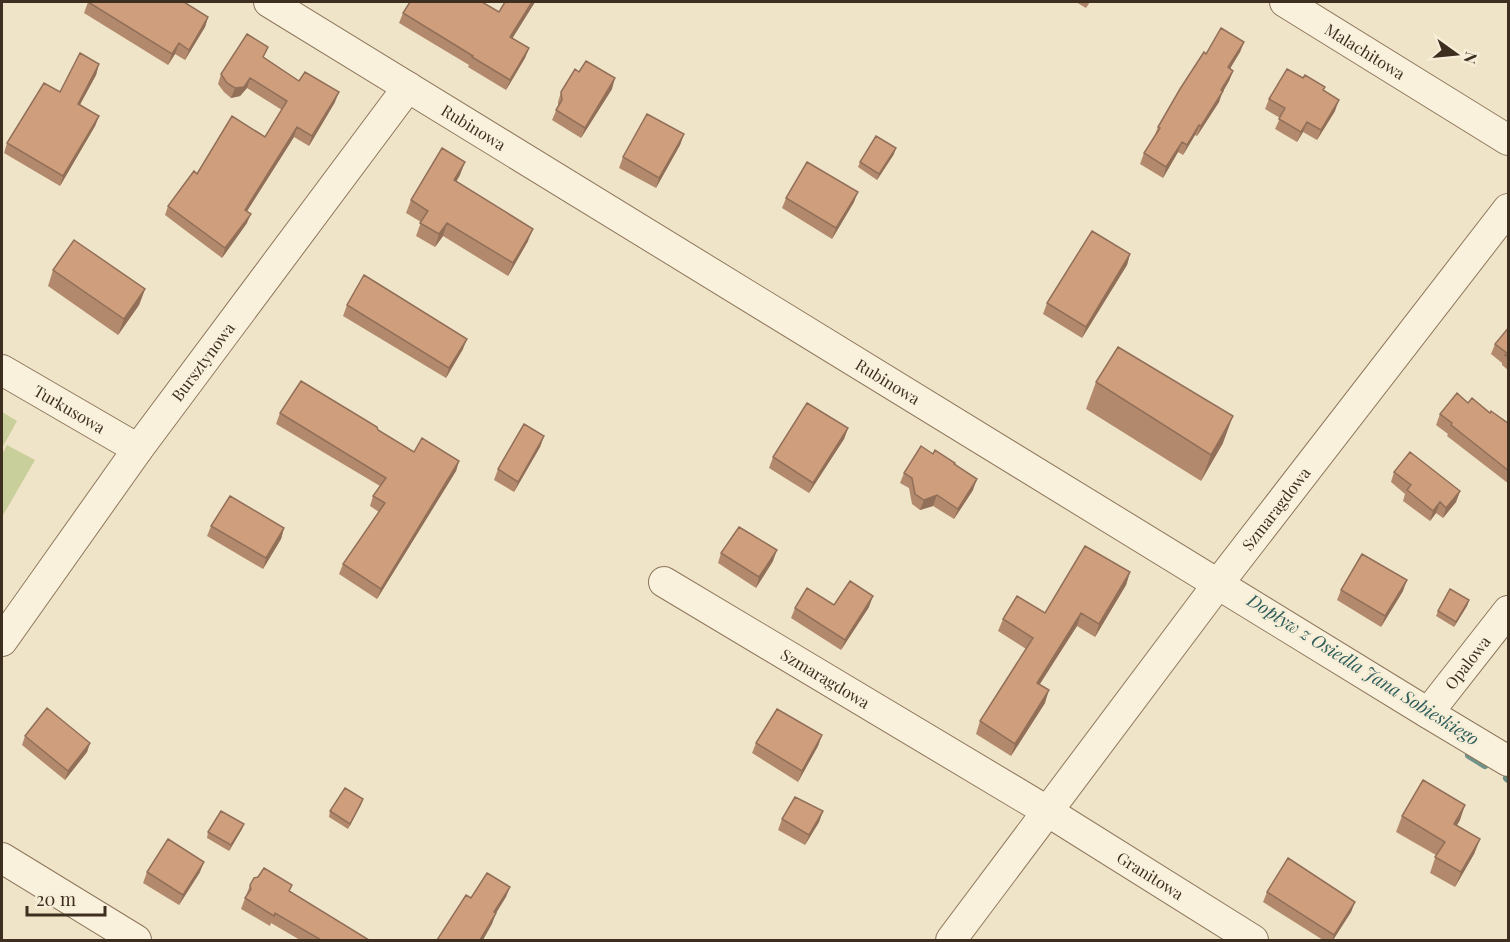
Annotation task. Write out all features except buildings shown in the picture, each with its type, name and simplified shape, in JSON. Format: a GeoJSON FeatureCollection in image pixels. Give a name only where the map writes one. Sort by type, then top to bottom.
{"type":"FeatureCollection","features":[{"type":"Feature","properties":{"kind":"street","name":"Rubinowa"},"geometry":{"type":"LineString","coordinates":[[269,2],[1509,761]]}},
{"type":"Feature","properties":{"kind":"street","name":"Malachitowa"},"geometry":{"type":"LineString","coordinates":[[1285,2],[1509,140]]}},
{"type":"Feature","properties":{"kind":"street","name":"Bursztynowa"},"geometry":{"type":"LineString","coordinates":[[2,641],[138,449],[408,87]]}},
{"type":"Feature","properties":{"kind":"street","name":"Szmaragdowa"},"geometry":{"type":"LineString","coordinates":[[951,940],[1218,584],[1509,209]]}},
{"type":"Feature","properties":{"kind":"street","name":"Turkusowa"},"geometry":{"type":"LineString","coordinates":[[2,370],[138,449]]}},
{"type":"Feature","properties":{"kind":"street","name":"Szmaragdowa"},"geometry":{"type":"LineString","coordinates":[[664,582],[1047,811]]}},
{"type":"Feature","properties":{"kind":"street","name":"Opalowa"},"geometry":{"type":"LineString","coordinates":[[1428,713],[1509,611]]}},
{"type":"Feature","properties":{"kind":"street","name":"Granitowa"},"geometry":{"type":"LineString","coordinates":[[1047,811],[1253,940]]}},
{"type":"Feature","properties":{"kind":"street"},"geometry":{"type":"LineString","coordinates":[[2,858],[136,940]]}},
{"type":"Feature","properties":{"kind":"green space"},"geometry":{"type":"Polygon","coordinates":[[[2,412],[17,421],[2,448],[2,412]]]}},
{"type":"Feature","properties":{"kind":"green space"},"geometry":{"type":"Polygon","coordinates":[[[7,445],[35,460],[2,517],[2,454],[7,445]]]}},
{"type":"Feature","properties":{"kind":"waterway","name":"Dopływ z Osiedla Jana Sobieskiego"},"geometry":{"type":"LineString","coordinates":[[1469,755],[1485,765]]}}]}
